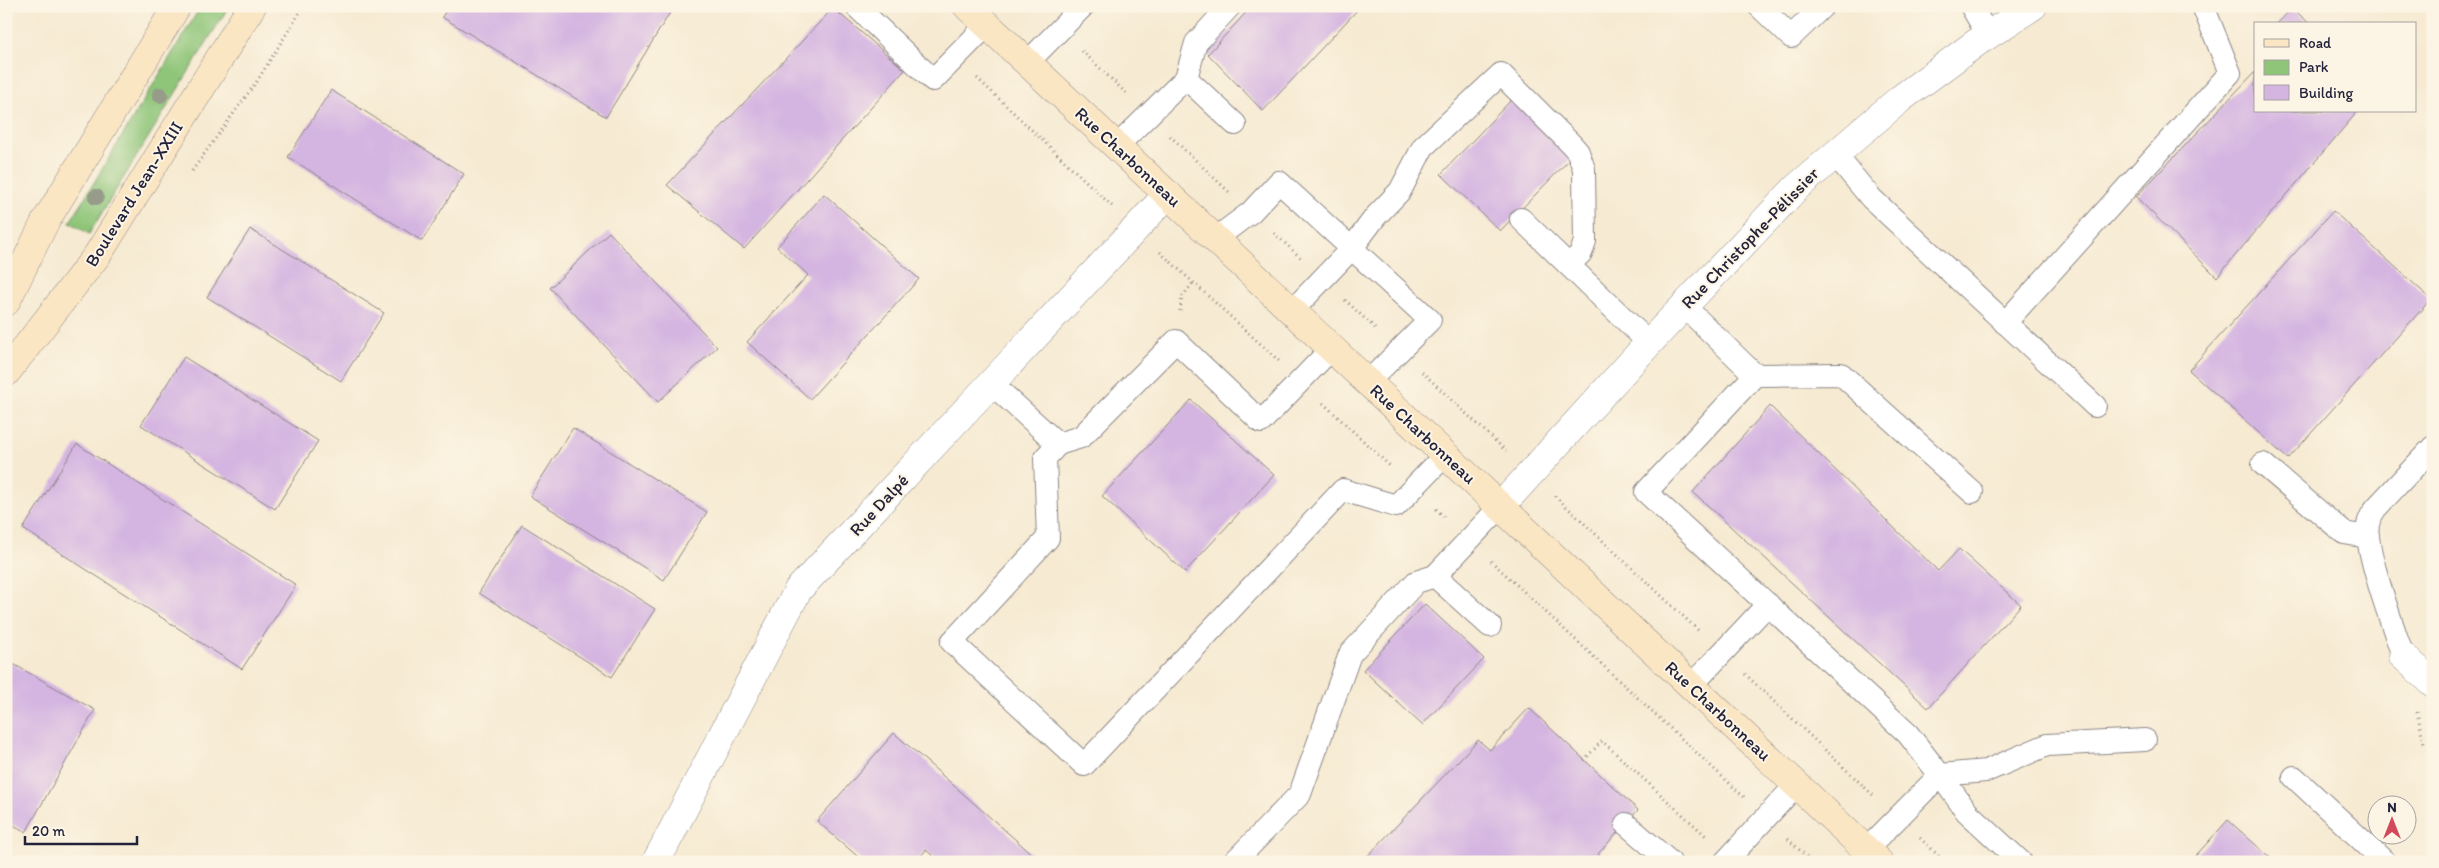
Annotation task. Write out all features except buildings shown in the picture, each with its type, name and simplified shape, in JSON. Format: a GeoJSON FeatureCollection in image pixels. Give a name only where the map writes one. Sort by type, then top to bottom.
{"type":"FeatureCollection","features":[{"type":"Feature","properties":{"kind":"street"},"geometry":{"type":"LineString","coordinates":[[6,302],[45,222],[177,6]]}},
{"type":"Feature","properties":{"kind":"street","name":"Boulevard Jean-XXIII"},"geometry":{"type":"LineString","coordinates":[[6,373],[98,254],[252,6]]}},
{"type":"Feature","properties":{"kind":"street","name":"Rue Charbonneau"},"geometry":{"type":"LineString","coordinates":[[968,6],[1872,856]]}},
{"type":"Feature","properties":{"kind":"street","name":"Rue Christophe-Pélissier"},"geometry":{"type":"LineString","coordinates":[[1500,507],[1649,343],[1796,188],[1907,94],[1988,35],[2032,6]]}},
{"type":"Feature","properties":{"kind":"street","name":"Rue Dalpé"},"geometry":{"type":"LineString","coordinates":[[656,862],[798,590],[1168,194]]}},
{"type":"Feature","properties":{"kind":"street"},"geometry":{"type":"LineString","coordinates":[[2403,656],[2433,683]]}},
{"type":"Feature","properties":{"kind":"lane"},"geometry":{"type":"LineString","coordinates":[[856,6],[933,80],[987,25]]}},
{"type":"Feature","properties":{"kind":"lane"},"geometry":{"type":"LineString","coordinates":[[1027,63],[1083,6]]}},
{"type":"Feature","properties":{"kind":"lane"},"geometry":{"type":"LineString","coordinates":[[1116,147],[1186,78],[1196,43],[1230,6]]}},
{"type":"Feature","properties":{"kind":"lane"},"geometry":{"type":"LineString","coordinates":[[1759,6],[1791,37],[1823,6]]}},
{"type":"Feature","properties":{"kind":"lane"},"geometry":{"type":"LineString","coordinates":[[1971,6],[1988,35]]}},
{"type":"Feature","properties":{"kind":"lane"},"geometry":{"type":"LineString","coordinates":[[2005,323],[2230,73],[2203,6]]}},
{"type":"Feature","properties":{"kind":"lane"},"geometry":{"type":"LineString","coordinates":[[1292,311],[1352,248],[1376,216],[1400,191],[1423,147],[1501,74],[1571,144],[1581,160],[1584,169],[1585,241],[1580,253],[1569,265]]}},
{"type":"Feature","properties":{"kind":"lane"},"geometry":{"type":"LineString","coordinates":[[1186,78],[1235,124]]}},
{"type":"Feature","properties":{"kind":"lane"},"geometry":{"type":"LineString","coordinates":[[1834,154],[1871,198],[2095,406]]}},
{"type":"Feature","properties":{"kind":"lane"},"geometry":{"type":"LineString","coordinates":[[1215,239],[1251,212],[1279,182],[1430,320],[1368,382]]}},
{"type":"Feature","properties":{"kind":"lane"},"geometry":{"type":"LineString","coordinates":[[1521,219],[1649,343]]}},
{"type":"Feature","properties":{"kind":"lane"},"geometry":{"type":"LineString","coordinates":[[1684,306],[1755,375],[1841,374],[1972,492]]}},
{"type":"Feature","properties":{"kind":"lane"},"geometry":{"type":"LineString","coordinates":[[1332,348],[1261,422],[1176,341],[1082,437],[1058,444],[1045,458],[1048,538],[952,642],[1084,765],[1343,490],[1396,506],[1445,455]]}},
{"type":"Feature","properties":{"kind":"lane"},"geometry":{"type":"LineString","coordinates":[[1755,375],[1646,492],[1908,734],[1967,812],[2021,862]]}},
{"type":"Feature","properties":{"kind":"lane"},"geometry":{"type":"LineString","coordinates":[[992,384],[1058,444]]}},
{"type":"Feature","properties":{"kind":"lane"},"geometry":{"type":"LineString","coordinates":[[2403,656],[2368,536],[2370,516],[2433,447]]}},
{"type":"Feature","properties":{"kind":"lane"},"geometry":{"type":"LineString","coordinates":[[2263,464],[2344,533],[2368,536]]}},
{"type":"Feature","properties":{"kind":"lane"},"geometry":{"type":"LineString","coordinates":[[1234,862],[1300,794],[1350,654],[1416,582],[1435,576],[1500,507]]}},
{"type":"Feature","properties":{"kind":"lane"},"geometry":{"type":"LineString","coordinates":[[1435,576],[1490,626]]}},
{"type":"Feature","properties":{"kind":"lane"},"geometry":{"type":"LineString","coordinates":[[1691,686],[1768,604]]}},
{"type":"Feature","properties":{"kind":"lane"},"geometry":{"type":"LineString","coordinates":[[1872,856],[1940,775],[1986,771],[2047,745],[2145,740]]}},
{"type":"Feature","properties":{"kind":"lane"},"geometry":{"type":"LineString","coordinates":[[2294,777],[2385,862]]}},
{"type":"Feature","properties":{"kind":"lane"},"geometry":{"type":"LineString","coordinates":[[1727,860],[1796,785]]}},
{"type":"Feature","properties":{"kind":"lane"},"geometry":{"type":"LineString","coordinates":[[1626,824],[1670,862]]}},
{"type":"Feature","properties":{"kind":"path","name":"Boulevard Jean-XXIII"},"geometry":{"type":"LineString","coordinates":[[192,171],[267,67],[304,6]]}},
{"type":"Feature","properties":{"kind":"path"},"geometry":{"type":"LineString","coordinates":[[1086,55],[1129,96]]}},
{"type":"Feature","properties":{"kind":"path"},"geometry":{"type":"LineString","coordinates":[[977,79],[1082,178]]}},
{"type":"Feature","properties":{"kind":"path"},"geometry":{"type":"LineString","coordinates":[[1174,139],[1236,199]]}},
{"type":"Feature","properties":{"kind":"path"},"geometry":{"type":"LineString","coordinates":[[1269,228],[1306,263]]}},
{"type":"Feature","properties":{"kind":"path"},"geometry":{"type":"LineString","coordinates":[[1182,297],[1193,283],[1275,357]]}},
{"type":"Feature","properties":{"kind":"path"},"geometry":{"type":"LineString","coordinates":[[1338,293],[1382,334]]}},
{"type":"Feature","properties":{"kind":"path"},"geometry":{"type":"LineString","coordinates":[[1418,368],[1462,410]]}},
{"type":"Feature","properties":{"kind":"path"},"geometry":{"type":"LineString","coordinates":[[1326,406],[1744,798]]}},
{"type":"Feature","properties":{"kind":"path"},"geometry":{"type":"LineString","coordinates":[[1595,533],[1706,638]]}},
{"type":"Feature","properties":{"kind":"path"},"geometry":{"type":"LineString","coordinates":[[1740,668],[1863,786]]}},
{"type":"Feature","properties":{"kind":"path"},"geometry":{"type":"LineString","coordinates":[[1584,760],[1602,741],[1727,860]]}},
{"type":"Feature","properties":{"kind":"path"},"geometry":{"type":"LineString","coordinates":[[1785,836],[1812,862]]}},
{"type":"Feature","properties":{"kind":"path"},"geometry":{"type":"LineString","coordinates":[[1930,848],[1945,862]]}},
{"type":"Feature","properties":{"kind":"green space"},"geometry":{"type":"Polygon","coordinates":[[[201,6],[229,6],[89,234],[70,222],[201,6]]]}}]}
